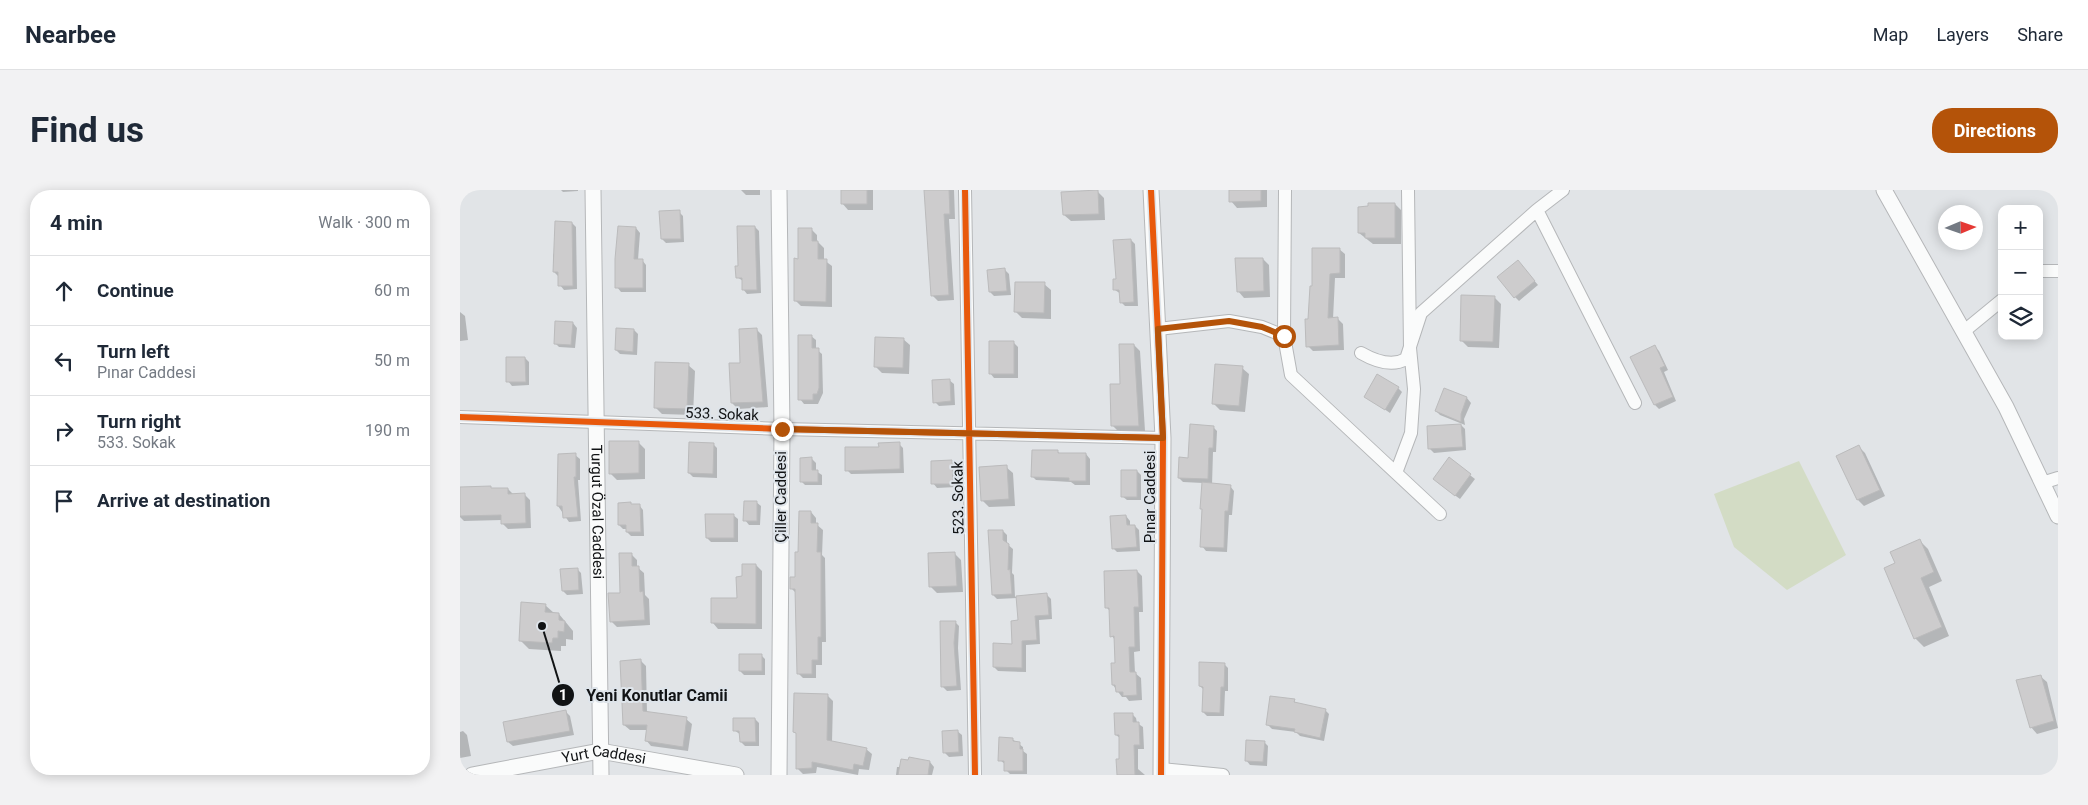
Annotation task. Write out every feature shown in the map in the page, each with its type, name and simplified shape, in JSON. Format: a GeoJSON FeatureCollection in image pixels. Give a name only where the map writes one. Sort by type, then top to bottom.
{"type":"FeatureCollection","features":[{"type":"Feature","properties":{"kind":"street","name":"Turgut Özal Caddesi"},"geometry":{"type":"LineString","coordinates":[[593,190],[601,775]]}},
{"type":"Feature","properties":{"kind":"street","name":"Çiller Caddesi"},"geometry":{"type":"LineString","coordinates":[[779,190],[782,429],[779,775]]}},
{"type":"Feature","properties":{"kind":"street","name":"523. Sokak"},"geometry":{"type":"LineString","coordinates":[[965,190],[975,775]]}},
{"type":"Feature","properties":{"kind":"street","name":"Pınar Caddesi"},"geometry":{"type":"LineString","coordinates":[[1151,190],[1163,438],[1161,772]]}},
{"type":"Feature","properties":{"kind":"street"},"geometry":{"type":"LineString","coordinates":[[1284,190],[1284,336],[1292,375],[1440,514]]}},
{"type":"Feature","properties":{"kind":"street"},"geometry":{"type":"LineString","coordinates":[[1396,473],[1411,433],[1414,389],[1410,348],[1408,190]]}},
{"type":"Feature","properties":{"kind":"street"},"geometry":{"type":"LineString","coordinates":[[1361,353],[1373,360],[1398,364],[1406,359],[1422,313],[1538,210],[1564,190]]}},
{"type":"Feature","properties":{"kind":"street"},"geometry":{"type":"LineString","coordinates":[[1884,190],[2006,408],[2058,516]]}},
{"type":"Feature","properties":{"kind":"street"},"geometry":{"type":"LineString","coordinates":[[1538,210],[1635,403]]}},
{"type":"Feature","properties":{"kind":"street"},"geometry":{"type":"LineString","coordinates":[[2043,271],[2058,271]]}},
{"type":"Feature","properties":{"kind":"street"},"geometry":{"type":"LineString","coordinates":[[1963,332],[1998,303]]}},
{"type":"Feature","properties":{"kind":"street"},"geometry":{"type":"LineString","coordinates":[[1158,329],[1229,321],[1262,327],[1284,336]]}},
{"type":"Feature","properties":{"kind":"street","name":"533. Sokak"},"geometry":{"type":"LineString","coordinates":[[460,416],[782,429],[1163,438]]}},
{"type":"Feature","properties":{"kind":"street"},"geometry":{"type":"LineString","coordinates":[[2042,483],[2058,478]]}},
{"type":"Feature","properties":{"kind":"street","name":"Yurt Caddesi"},"geometry":{"type":"LineString","coordinates":[[472,775],[600,752],[736,775]]}},
{"type":"Feature","properties":{"kind":"street"},"geometry":{"type":"LineString","coordinates":[[1161,772],[1223,775]]}},
{"type":"Feature","properties":{"kind":"green space"},"geometry":{"type":"Polygon","coordinates":[[[1799,461],[1846,555],[1787,590],[1734,547],[1714,494],[1799,461]]]}},
{"type":"Feature","properties":{"kind":"building"},"geometry":{"type":"Polygon","coordinates":[[[841,190],[867,190],[867,204],[841,204],[841,190]]]}},
{"type":"Feature","properties":{"kind":"building"},"geometry":{"type":"Polygon","coordinates":[[[924,190],[949,190],[950,214],[944,214],[949,295],[931,296],[924,190]]]}},
{"type":"Feature","properties":{"kind":"building"},"geometry":{"type":"Polygon","coordinates":[[[1098,190],[1099,214],[1063,215],[1061,192],[1098,190]]]}},
{"type":"Feature","properties":{"kind":"building"},"geometry":{"type":"Polygon","coordinates":[[[1229,190],[1261,190],[1261,201],[1229,202],[1229,190]]]}},
{"type":"Feature","properties":{"kind":"building"},"geometry":{"type":"Polygon","coordinates":[[[1368,203],[1395,203],[1395,238],[1365,238],[1365,233],[1358,233],[1358,207],[1368,206],[1368,203]]]}},
{"type":"Feature","properties":{"kind":"building"},"geometry":{"type":"Polygon","coordinates":[[[680,210],[681,239],[661,239],[659,211],[680,210]]]}},
{"type":"Feature","properties":{"kind":"building"},"geometry":{"type":"Polygon","coordinates":[[[555,221],[572,222],[573,286],[558,286],[558,272],[553,272],[555,221]]]}},
{"type":"Feature","properties":{"kind":"building"},"geometry":{"type":"Polygon","coordinates":[[[618,226],[636,227],[634,259],[643,259],[643,288],[615,288],[618,226]]]}},
{"type":"Feature","properties":{"kind":"building"},"geometry":{"type":"Polygon","coordinates":[[[737,226],[755,226],[757,290],[742,290],[742,278],[736,278],[735,266],[738,266],[737,226]]]}},
{"type":"Feature","properties":{"kind":"building"},"geometry":{"type":"Polygon","coordinates":[[[798,228],[812,228],[812,241],[818,241],[818,259],[827,259],[826,302],[794,301],[794,258],[798,259],[798,228]]]}},
{"type":"Feature","properties":{"kind":"building"},"geometry":{"type":"Polygon","coordinates":[[[1131,239],[1134,302],[1120,303],[1119,290],[1113,290],[1113,279],[1116,279],[1113,240],[1131,239]]]}},
{"type":"Feature","properties":{"kind":"building"},"geometry":{"type":"Polygon","coordinates":[[[1312,248],[1340,248],[1340,273],[1330,274],[1328,318],[1338,317],[1339,345],[1306,347],[1305,319],[1308,319],[1310,286],[1312,286],[1312,248]]]}},
{"type":"Feature","properties":{"kind":"building"},"geometry":{"type":"Polygon","coordinates":[[[1235,258],[1263,258],[1264,291],[1237,292],[1235,258]]]}},
{"type":"Feature","properties":{"kind":"building"},"geometry":{"type":"Polygon","coordinates":[[[1518,260],[1535,281],[1514,298],[1497,277],[1518,260]]]}},
{"type":"Feature","properties":{"kind":"building"},"geometry":{"type":"Polygon","coordinates":[[[1005,268],[1007,291],[989,292],[987,270],[1005,268]]]}},
{"type":"Feature","properties":{"kind":"building"},"geometry":{"type":"Polygon","coordinates":[[[1015,282],[1045,282],[1044,313],[1014,312],[1015,282]]]}},
{"type":"Feature","properties":{"kind":"building"},"geometry":{"type":"Polygon","coordinates":[[[1461,295],[1495,296],[1493,342],[1460,341],[1461,295]]]}},
{"type":"Feature","properties":{"kind":"building"},"geometry":{"type":"Polygon","coordinates":[[[555,321],[573,322],[571,345],[554,344],[555,321]]]}},
{"type":"Feature","properties":{"kind":"building"},"geometry":{"type":"Polygon","coordinates":[[[616,328],[634,329],[633,352],[615,350],[616,328]]]}},
{"type":"Feature","properties":{"kind":"building"},"geometry":{"type":"Polygon","coordinates":[[[757,328],[763,402],[731,403],[729,363],[740,363],[739,329],[757,328]]]}},
{"type":"Feature","properties":{"kind":"building"},"geometry":{"type":"Polygon","coordinates":[[[798,335],[812,335],[812,348],[819,348],[819,388],[817,394],[813,394],[813,400],[798,400],[798,335]]]}},
{"type":"Feature","properties":{"kind":"building"},"geometry":{"type":"Polygon","coordinates":[[[875,337],[904,338],[903,368],[874,367],[875,337]]]}},
{"type":"Feature","properties":{"kind":"building"},"geometry":{"type":"Polygon","coordinates":[[[989,341],[1014,341],[1014,374],[989,374],[989,341]]]}},
{"type":"Feature","properties":{"kind":"building"},"geometry":{"type":"Polygon","coordinates":[[[1119,344],[1134,344],[1139,426],[1111,426],[1110,384],[1120,384],[1119,344]]]}},
{"type":"Feature","properties":{"kind":"building"},"geometry":{"type":"Polygon","coordinates":[[[1655,345],[1665,366],[1660,368],[1673,397],[1654,405],[1630,357],[1655,345]]]}},
{"type":"Feature","properties":{"kind":"building"},"geometry":{"type":"Polygon","coordinates":[[[506,357],[525,357],[526,382],[506,382],[506,357]]]}},
{"type":"Feature","properties":{"kind":"building"},"geometry":{"type":"Polygon","coordinates":[[[655,362],[689,363],[687,409],[654,408],[655,362]]]}},
{"type":"Feature","properties":{"kind":"building"},"geometry":{"type":"Polygon","coordinates":[[[1215,364],[1243,366],[1239,406],[1212,404],[1215,364]]]}},
{"type":"Feature","properties":{"kind":"building"},"geometry":{"type":"Polygon","coordinates":[[[1377,374],[1399,387],[1385,410],[1364,397],[1377,374]]]}},
{"type":"Feature","properties":{"kind":"building"},"geometry":{"type":"Polygon","coordinates":[[[950,379],[951,401],[933,403],[932,380],[950,379]]]}},
{"type":"Feature","properties":{"kind":"building"},"geometry":{"type":"Polygon","coordinates":[[[1444,388],[1467,397],[1461,414],[1461,422],[1435,411],[1444,388]]]}},
{"type":"Feature","properties":{"kind":"building"},"geometry":{"type":"Polygon","coordinates":[[[1190,424],[1214,426],[1213,448],[1209,448],[1208,479],[1178,478],[1179,457],[1188,458],[1190,424]]]}},
{"type":"Feature","properties":{"kind":"building"},"geometry":{"type":"Polygon","coordinates":[[[1461,424],[1463,447],[1428,449],[1427,426],[1461,424]]]}},
{"type":"Feature","properties":{"kind":"building"},"geometry":{"type":"Polygon","coordinates":[[[609,441],[639,441],[639,473],[609,474],[609,441]]]}},
{"type":"Feature","properties":{"kind":"building"},"geometry":{"type":"Polygon","coordinates":[[[689,442],[714,443],[713,474],[688,473],[689,442]]]}},
{"type":"Feature","properties":{"kind":"building"},"geometry":{"type":"Polygon","coordinates":[[[900,442],[900,469],[845,471],[845,447],[879,447],[878,443],[900,442]]]}},
{"type":"Feature","properties":{"kind":"building"},"geometry":{"type":"Polygon","coordinates":[[[1859,445],[1880,490],[1857,500],[1836,456],[1859,445]]]}},
{"type":"Feature","properties":{"kind":"building"},"geometry":{"type":"Polygon","coordinates":[[[1032,450],[1058,450],[1058,453],[1086,453],[1086,481],[1069,481],[1069,478],[1031,477],[1032,450]]]}},
{"type":"Feature","properties":{"kind":"building"},"geometry":{"type":"Polygon","coordinates":[[[576,453],[576,477],[574,477],[578,517],[563,518],[562,506],[557,506],[558,454],[576,453]]]}},
{"type":"Feature","properties":{"kind":"building"},"geometry":{"type":"Polygon","coordinates":[[[812,457],[812,470],[818,470],[818,482],[800,482],[800,458],[812,457]]]}},
{"type":"Feature","properties":{"kind":"building"},"geometry":{"type":"Polygon","coordinates":[[[1449,457],[1471,474],[1455,496],[1433,479],[1449,457]]]}},
{"type":"Feature","properties":{"kind":"building"},"geometry":{"type":"Polygon","coordinates":[[[952,460],[953,484],[931,484],[931,461],[952,460]]]}},
{"type":"Feature","properties":{"kind":"building"},"geometry":{"type":"Polygon","coordinates":[[[1007,465],[1009,499],[981,501],[979,467],[1007,465]]]}},
{"type":"Feature","properties":{"kind":"building"},"geometry":{"type":"Polygon","coordinates":[[[1121,470],[1137,470],[1137,497],[1121,497],[1121,470]]]}},
{"type":"Feature","properties":{"kind":"building"},"geometry":{"type":"Polygon","coordinates":[[[1202,482],[1231,485],[1228,511],[1225,511],[1224,548],[1200,547],[1202,482]]]}},
{"type":"Feature","properties":{"kind":"building"},"geometry":{"type":"Polygon","coordinates":[[[491,486],[491,488],[508,488],[508,494],[525,493],[526,523],[501,524],[501,515],[460,516],[460,487],[491,486]]]}},
{"type":"Feature","properties":{"kind":"building"},"geometry":{"type":"Polygon","coordinates":[[[744,501],[757,501],[757,521],[743,521],[744,501]]]}},
{"type":"Feature","properties":{"kind":"building"},"geometry":{"type":"Polygon","coordinates":[[[631,502],[631,504],[640,504],[641,532],[626,532],[626,525],[618,525],[618,503],[631,502]]]}},
{"type":"Feature","properties":{"kind":"building"},"geometry":{"type":"Polygon","coordinates":[[[799,511],[811,511],[811,523],[818,523],[817,552],[821,552],[821,637],[818,637],[818,660],[812,660],[812,674],[797,674],[795,589],[790,589],[790,577],[795,577],[795,552],[798,552],[799,511]]]}},
{"type":"Feature","properties":{"kind":"building"},"geometry":{"type":"Polygon","coordinates":[[[705,514],[734,514],[734,538],[706,538],[705,514]]]}},
{"type":"Feature","properties":{"kind":"building"},"geometry":{"type":"Polygon","coordinates":[[[1126,515],[1127,525],[1135,525],[1137,547],[1112,549],[1110,516],[1126,515]]]}},
{"type":"Feature","properties":{"kind":"building"},"geometry":{"type":"Polygon","coordinates":[[[988,530],[1003,530],[1003,540],[1009,544],[1008,570],[1010,569],[1012,594],[992,595],[988,530]]]}},
{"type":"Feature","properties":{"kind":"building"},"geometry":{"type":"Polygon","coordinates":[[[1920,539],[1934,572],[1921,578],[1942,627],[1914,639],[1884,568],[1895,563],[1890,552],[1920,539]]]}},
{"type":"Feature","properties":{"kind":"building"},"geometry":{"type":"Polygon","coordinates":[[[955,552],[957,586],[929,587],[928,553],[955,552]]]}},
{"type":"Feature","properties":{"kind":"building"},"geometry":{"type":"Polygon","coordinates":[[[619,553],[632,553],[632,566],[639,566],[640,592],[643,591],[645,620],[610,622],[608,593],[620,593],[619,553]]]}},
{"type":"Feature","properties":{"kind":"building"},"geometry":{"type":"Polygon","coordinates":[[[742,564],[756,564],[756,624],[711,623],[711,598],[737,598],[736,577],[742,576],[742,564]]]}},
{"type":"Feature","properties":{"kind":"building"},"geometry":{"type":"Polygon","coordinates":[[[578,568],[579,590],[562,591],[560,569],[578,568]]]}},
{"type":"Feature","properties":{"kind":"building"},"geometry":{"type":"Polygon","coordinates":[[[1137,570],[1139,607],[1134,607],[1135,647],[1129,647],[1130,672],[1136,672],[1137,695],[1123,696],[1123,692],[1116,692],[1115,685],[1112,685],[1111,663],[1115,663],[1114,636],[1110,637],[1109,608],[1105,608],[1104,571],[1137,570]]]}},
{"type":"Feature","properties":{"kind":"building"},"geometry":{"type":"Polygon","coordinates":[[[1047,593],[1049,615],[1035,616],[1037,640],[1022,641],[1022,668],[993,667],[993,643],[1012,644],[1011,621],[1018,620],[1016,596],[1047,593]]]}},
{"type":"Feature","properties":{"kind":"building"},"geometry":{"type":"Polygon","coordinates":[[[521,602],[546,604],[545,612],[559,613],[559,620],[565,621],[564,632],[558,631],[558,638],[553,638],[552,643],[519,641],[521,602]]]}},
{"type":"Feature","properties":{"kind":"building"},"geometry":{"type":"Polygon","coordinates":[[[940,621],[956,621],[954,643],[957,686],[941,687],[940,621]]]}},
{"type":"Feature","properties":{"kind":"building"},"geometry":{"type":"Polygon","coordinates":[[[739,654],[762,654],[762,671],[739,671],[739,654]]]}},
{"type":"Feature","properties":{"kind":"building"},"geometry":{"type":"Polygon","coordinates":[[[641,659],[643,711],[687,717],[683,747],[645,741],[647,725],[623,725],[620,661],[641,659]]]}},
{"type":"Feature","properties":{"kind":"building"},"geometry":{"type":"Polygon","coordinates":[[[1199,662],[1225,663],[1224,687],[1221,687],[1220,713],[1202,712],[1203,687],[1199,686],[1199,662]]]}},
{"type":"Feature","properties":{"kind":"building"},"geometry":{"type":"Polygon","coordinates":[[[2041,675],[2054,721],[2030,728],[2016,680],[2041,675]]]}},
{"type":"Feature","properties":{"kind":"building"},"geometry":{"type":"Polygon","coordinates":[[[794,693],[828,694],[827,740],[867,748],[863,766],[854,764],[853,770],[812,762],[812,768],[796,769],[796,733],[793,732],[794,693]]]}},
{"type":"Feature","properties":{"kind":"building"},"geometry":{"type":"Polygon","coordinates":[[[1270,696],[1295,699],[1294,702],[1326,709],[1320,738],[1294,732],[1295,729],[1266,725],[1270,696]]]}},
{"type":"Feature","properties":{"kind":"building"},"geometry":{"type":"Polygon","coordinates":[[[566,710],[570,731],[507,742],[503,722],[566,710]]]}},
{"type":"Feature","properties":{"kind":"building"},"geometry":{"type":"Polygon","coordinates":[[[1114,713],[1133,713],[1133,722],[1139,722],[1140,745],[1134,745],[1135,775],[1117,775],[1116,759],[1119,759],[1119,735],[1115,735],[1114,713]]]}},
{"type":"Feature","properties":{"kind":"building"},"geometry":{"type":"Polygon","coordinates":[[[733,718],[755,718],[756,742],[740,742],[739,731],[733,731],[733,718]]]}},
{"type":"Feature","properties":{"kind":"building"},"geometry":{"type":"Polygon","coordinates":[[[958,730],[959,752],[943,753],[942,731],[958,730]]]}},
{"type":"Feature","properties":{"kind":"building"},"geometry":{"type":"Polygon","coordinates":[[[999,737],[1013,738],[1013,741],[1020,742],[1020,749],[1023,749],[1023,771],[1004,771],[1004,761],[998,761],[999,737]]]}},
{"type":"Feature","properties":{"kind":"building"},"geometry":{"type":"Polygon","coordinates":[[[1246,740],[1265,741],[1263,762],[1245,761],[1246,740]]]}},
{"type":"Feature","properties":{"kind":"building"},"geometry":{"type":"Polygon","coordinates":[[[909,757],[930,761],[928,775],[898,775],[901,759],[908,760],[909,757]]]}},
{"type":"Feature","properties":{"kind":"cycle path"},"geometry":{"type":"LineString","coordinates":[[965,190],[975,775]]}},
{"type":"Feature","properties":{"kind":"cycle path"},"geometry":{"type":"LineString","coordinates":[[1151,190],[1163,438],[1161,775]]}},
{"type":"Feature","properties":{"kind":"cycle path"},"geometry":{"type":"LineString","coordinates":[[460,417],[782,429],[1163,438]]}},
{"type":"Feature","properties":{"kind":"place","name":"Yeni Konutlar Camii"},"geometry":{"type":"Point","coordinates":[542,626]}},
{"type":"Feature","properties":{"kind":"route"},"geometry":{"type":"LineString","coordinates":[[782,429],[1163,438],[1158,329],[1229,321],[1262,327],[1284,336]]}}]}
